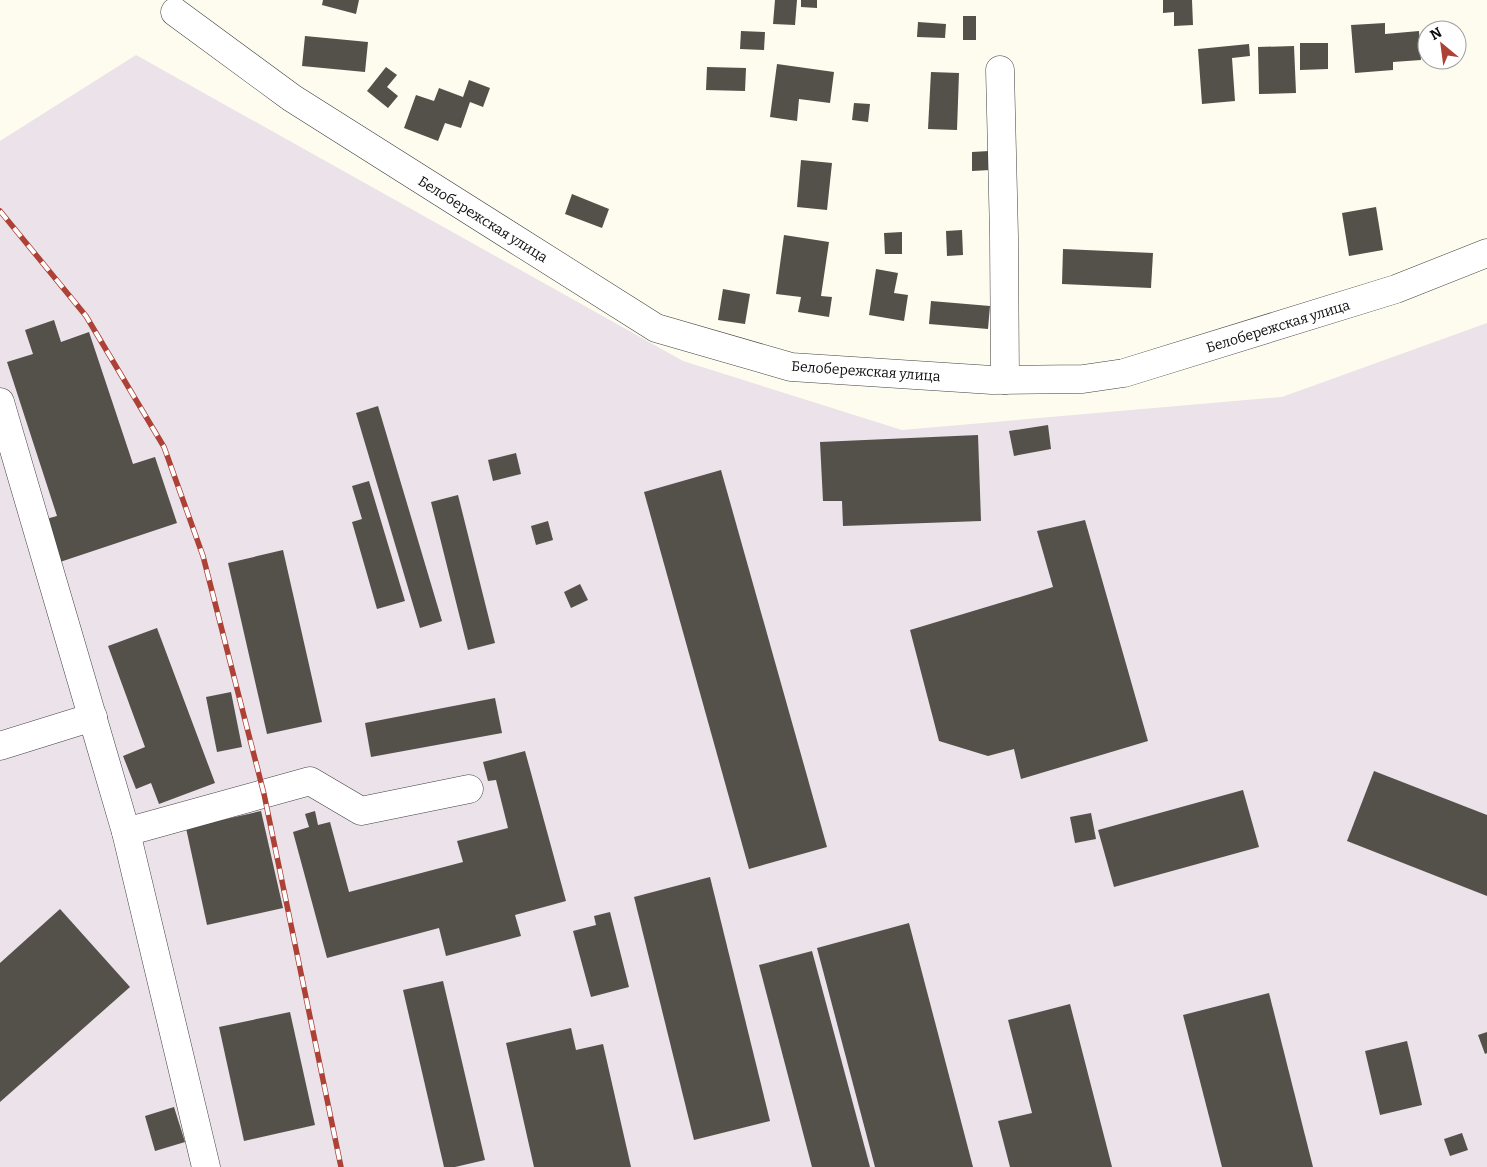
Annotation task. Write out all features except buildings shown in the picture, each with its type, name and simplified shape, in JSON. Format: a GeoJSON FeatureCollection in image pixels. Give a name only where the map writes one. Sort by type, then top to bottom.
{"type":"FeatureCollection","features":[{"type":"Feature","properties":{"kind":"street","name":"Белобережская улица"},"geometry":{"type":"LineString","coordinates":[[175,12],[292,98],[656,328],[791,367],[1005,380],[1083,380],[1124,373],[1396,289],[1487,253]]}},
{"type":"Feature","properties":{"kind":"street"},"geometry":{"type":"LineString","coordinates":[[1000,70],[1005,380]]}},
{"type":"Feature","properties":{"kind":"street"},"geometry":{"type":"LineString","coordinates":[[0,402],[126,832],[206,1167]]}},
{"type":"Feature","properties":{"kind":"street"},"geometry":{"type":"LineString","coordinates":[[0,746],[93,717]]}},
{"type":"Feature","properties":{"kind":"street"},"geometry":{"type":"LineString","coordinates":[[126,832],[310,781],[360,811],[469,789]]}},
{"type":"Feature","properties":{"kind":"shaded area"},"geometry":{"type":"Polygon","coordinates":[[[136,55],[683,361],[902,430],[1282,397],[1487,323],[1487,1167],[0,1167],[0,141],[136,55]]]}},
{"type":"Feature","properties":{"kind":"railway"},"geometry":{"type":"LineString","coordinates":[[0,211],[86,316],[164,447],[203,556],[264,794],[341,1167]]}}]}
